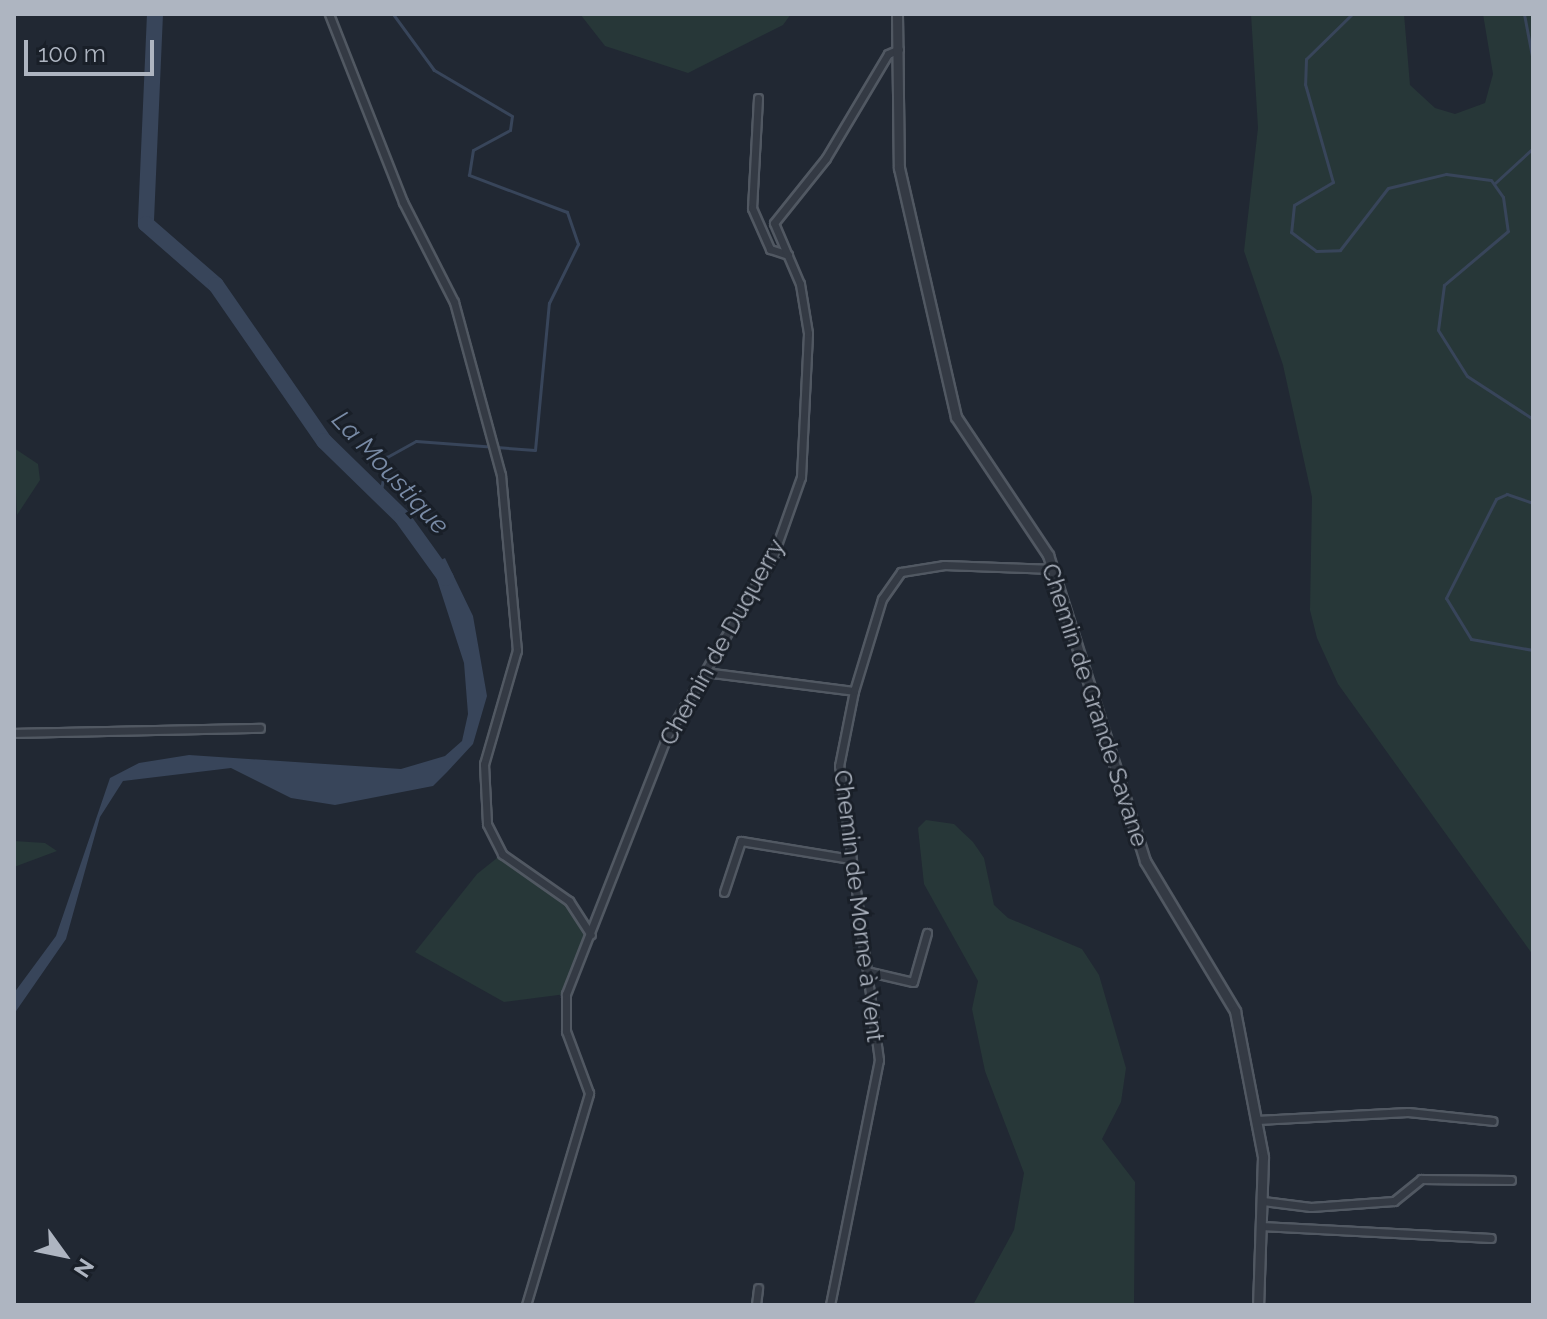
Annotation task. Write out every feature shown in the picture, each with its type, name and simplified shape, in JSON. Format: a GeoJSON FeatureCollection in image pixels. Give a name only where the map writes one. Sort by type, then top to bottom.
{"type":"FeatureCollection","features":[{"type":"Feature","properties":{"kind":"street"},"geometry":{"type":"LineString","coordinates":[[329,14],[403,202],[454,302],[494,442],[517,650],[484,764],[482,804],[502,854],[569,901],[591,935]]}},
{"type":"Feature","properties":{"kind":"street","name":"Chemin de Grande Savane"},"geometry":{"type":"LineString","coordinates":[[897,14],[899,168],[949,394],[969,441],[1054,569],[1150,874],[1235,1011],[1257,1120],[1263,1201],[1258,1305]]}},
{"type":"Feature","properties":{"kind":"street","name":"Chemin de Duquerry"},"geometry":{"type":"LineString","coordinates":[[526,1305],[589,1093],[563,1004],[668,734],[773,556],[801,477],[808,333],[788,255],[775,231],[777,214],[811,180],[888,54],[899,49]]}},
{"type":"Feature","properties":{"kind":"street"},"geometry":{"type":"LineString","coordinates":[[758,98],[752,208],[770,249],[788,255]]}},
{"type":"Feature","properties":{"kind":"street","name":"Chemin de Morne à Vent"},"geometry":{"type":"LineString","coordinates":[[830,1305],[879,1060],[870,972],[839,766],[854,691],[882,599],[901,572],[944,565],[1054,569]]}},
{"type":"Feature","properties":{"kind":"street"},"geometry":{"type":"LineString","coordinates":[[704,672],[854,691]]}},
{"type":"Feature","properties":{"kind":"street"},"geometry":{"type":"LineString","coordinates":[[14,733],[260,728]]}},
{"type":"Feature","properties":{"kind":"street"},"geometry":{"type":"LineString","coordinates":[[724,892],[741,841],[851,859]]}},
{"type":"Feature","properties":{"kind":"street"},"geometry":{"type":"LineString","coordinates":[[870,972],[913,982],[927,933]]}},
{"type":"Feature","properties":{"kind":"street"},"geometry":{"type":"LineString","coordinates":[[1257,1120],[1408,1112],[1493,1121]]}},
{"type":"Feature","properties":{"kind":"street"},"geometry":{"type":"LineString","coordinates":[[1263,1201],[1394,1201],[1421,1179],[1511,1180]]}},
{"type":"Feature","properties":{"kind":"street"},"geometry":{"type":"LineString","coordinates":[[1261,1226],[1491,1238]]}},
{"type":"Feature","properties":{"kind":"street"},"geometry":{"type":"LineString","coordinates":[[756,1305],[758,1288]]}},
{"type":"Feature","properties":{"kind":"shaded area"},"geometry":{"type":"Polygon","coordinates":[[[580,14],[791,14],[783,25],[688,73],[605,46],[580,14]]]}},
{"type":"Feature","properties":{"kind":"shaded area"},"geometry":{"type":"Polygon","coordinates":[[[1251,14],[1404,14],[1410,85],[1435,108],[1455,114],[1485,103],[1493,74],[1483,14],[1533,14],[1533,955],[1338,684],[1317,638],[1310,610],[1312,497],[1283,365],[1244,251],[1258,128],[1251,14]]]}},
{"type":"Feature","properties":{"kind":"shaded area"},"geometry":{"type":"Polygon","coordinates":[[[14,448],[38,464],[40,480],[17,515],[14,448]]]}},
{"type":"Feature","properties":{"kind":"shaded area"},"geometry":{"type":"Polygon","coordinates":[[[926,820],[954,824],[973,842],[984,858],[994,905],[1008,918],[1082,949],[1099,975],[1126,1068],[1121,1102],[1102,1139],[1135,1182],[1134,1305],[973,1305],[1014,1230],[1024,1173],[985,1071],[972,1009],[978,981],[924,884],[918,828],[926,820]]]}},
{"type":"Feature","properties":{"kind":"shaded area"},"geometry":{"type":"Polygon","coordinates":[[[14,841],[45,843],[57,851],[14,867],[14,841]]]}},
{"type":"Feature","properties":{"kind":"shaded area"},"geometry":{"type":"Polygon","coordinates":[[[502,854],[569,901],[591,935],[566,994],[504,1002],[415,952],[477,874],[502,854]]]}},
{"type":"Feature","properties":{"kind":"water"},"geometry":{"type":"Polygon","coordinates":[[[445,558],[473,616],[487,696],[473,744],[448,771],[433,786],[335,805],[291,798],[231,768],[123,781],[100,817],[66,939],[14,1014],[14,993],[56,936],[110,778],[139,763],[189,755],[401,769],[445,756],[462,741],[468,714],[464,663],[432,564],[445,558]]]}},
{"type":"Feature","properties":{"kind":"waterway","name":"La Moustique"},"geometry":{"type":"LineString","coordinates":[[155,14],[146,224],[216,285],[324,441],[402,517],[446,578]]}},
{"type":"Feature","properties":{"kind":"waterway"},"geometry":{"type":"LineString","coordinates":[[380,496],[387,457],[416,441],[535,450],[549,303],[578,244],[567,212],[469,175],[473,150],[510,130],[512,116],[434,70],[393,14]]}},
{"type":"Feature","properties":{"kind":"waterway"},"geometry":{"type":"LineString","coordinates":[[1352,14],[1306,59],[1305,84],[1333,182],[1294,205],[1291,232],[1316,251],[1340,250],[1388,188],[1446,174],[1491,180],[1503,197],[1508,231],[1444,285],[1438,330],[1467,376],[1533,419]]}},
{"type":"Feature","properties":{"kind":"waterway"},"geometry":{"type":"LineString","coordinates":[[1524,14],[1533,61]]}},
{"type":"Feature","properties":{"kind":"waterway"},"geometry":{"type":"LineString","coordinates":[[1495,183],[1533,148]]}},
{"type":"Feature","properties":{"kind":"waterway"},"geometry":{"type":"LineString","coordinates":[[1533,503],[1507,494],[1496,499],[1446,598],[1471,639],[1533,650]]}}]}
